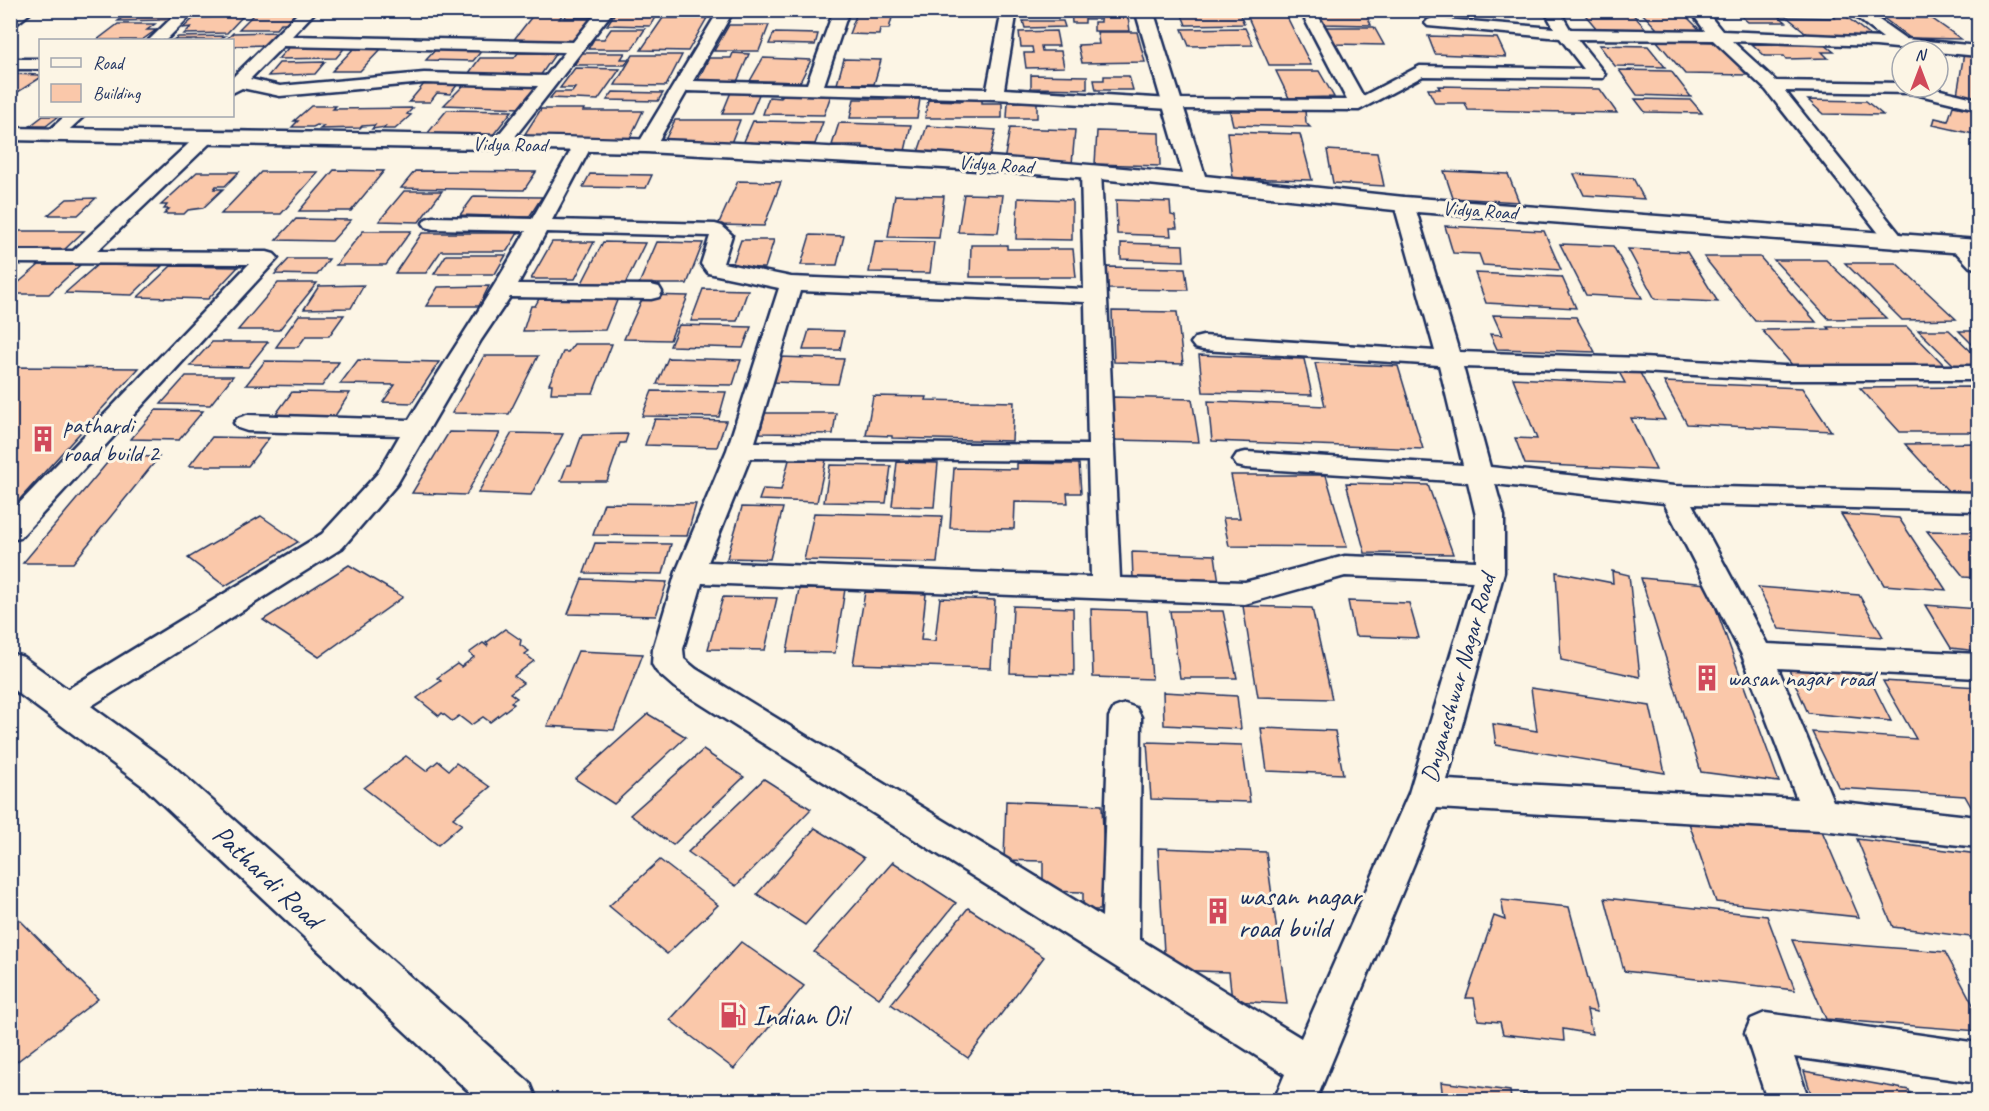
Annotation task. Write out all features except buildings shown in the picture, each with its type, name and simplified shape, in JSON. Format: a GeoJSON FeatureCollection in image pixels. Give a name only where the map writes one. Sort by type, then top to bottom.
{"type":"FeatureCollection","features":[{"type":"Feature","properties":{"kind":"street"},"geometry":{"type":"LineString","coordinates":[[158,39],[189,10]]}},
{"type":"Feature","properties":{"kind":"street"},"geometry":{"type":"LineString","coordinates":[[235,85],[282,41],[310,10]]}},
{"type":"Feature","properties":{"kind":"street"},"geometry":{"type":"LineString","coordinates":[[500,144],[607,10]]}},
{"type":"Feature","properties":{"kind":"street"},"geometry":{"type":"LineString","coordinates":[[646,146],[727,10]]}},
{"type":"Feature","properties":{"kind":"street"},"geometry":{"type":"LineString","coordinates":[[814,88],[842,10]]}},
{"type":"Feature","properties":{"kind":"street"},"geometry":{"type":"LineString","coordinates":[[995,94],[1010,10]]}},
{"type":"Feature","properties":{"kind":"street"},"geometry":{"type":"LineString","coordinates":[[1144,10],[1196,182]]}},
{"type":"Feature","properties":{"kind":"street"},"geometry":{"type":"LineString","coordinates":[[1307,10],[1359,105]]}},
{"type":"Feature","properties":{"kind":"street"},"geometry":{"type":"LineString","coordinates":[[680,86],[995,94],[1171,104],[1359,105],[1420,71],[1597,74],[1566,34],[1551,10]]}},
{"type":"Feature","properties":{"kind":"street"},"geometry":{"type":"LineString","coordinates":[[1697,10],[1717,35],[1772,86],[1896,242]]}},
{"type":"Feature","properties":{"kind":"street"},"geometry":{"type":"LineString","coordinates":[[1854,10],[1896,39]]}},
{"type":"Feature","properties":{"kind":"street"},"geometry":{"type":"LineString","coordinates":[[1433,23],[1566,34],[1717,35],[1890,42]]}},
{"type":"Feature","properties":{"kind":"street"},"geometry":{"type":"LineString","coordinates":[[282,41],[577,47]]}},
{"type":"Feature","properties":{"kind":"street"},"geometry":{"type":"LineString","coordinates":[[1950,48],[1978,51]]}},
{"type":"Feature","properties":{"kind":"street"},"geometry":{"type":"LineString","coordinates":[[10,64],[39,64]]}},
{"type":"Feature","properties":{"kind":"street"},"geometry":{"type":"LineString","coordinates":[[235,85],[280,91],[424,78],[550,81]]}},
{"type":"Feature","properties":{"kind":"street"},"geometry":{"type":"LineString","coordinates":[[1772,86],[1911,88],[1978,104]]}},
{"type":"Feature","properties":{"kind":"street"},"geometry":{"type":"LineString","coordinates":[[53,135],[74,117]]}},
{"type":"Feature","properties":{"kind":"street"},"geometry":{"type":"LineString","coordinates":[[79,257],[196,133]]}},
{"type":"Feature","properties":{"kind":"street","name":"Vidya Road"},"geometry":{"type":"LineString","coordinates":[[10,134],[196,133],[500,144],[646,146],[962,162],[1091,171],[1404,204],[1969,246]]}},
{"type":"Feature","properties":{"kind":"street"},"geometry":{"type":"LineString","coordinates":[[66,706],[332,541],[388,478],[469,340],[504,290],[583,145]]}},
{"type":"Feature","properties":{"kind":"street"},"geometry":{"type":"LineString","coordinates":[[1091,171],[1106,586]]}},
{"type":"Feature","properties":{"kind":"street","name":"Dnyaneshwar Nagar Road"},"geometry":{"type":"LineString","coordinates":[[1295,1101],[1426,793],[1490,572],[1490,516],[1449,358],[1404,204]]}},
{"type":"Feature","properties":{"kind":"street"},"geometry":{"type":"LineString","coordinates":[[433,223],[715,230],[722,235],[712,264],[716,268],[791,284],[1095,296]]}},
{"type":"Feature","properties":{"kind":"street"},"geometry":{"type":"LineString","coordinates":[[1969,246],[1978,262]]}},
{"type":"Feature","properties":{"kind":"street"},"geometry":{"type":"LineString","coordinates":[[10,256],[267,258],[10,531]]}},
{"type":"Feature","properties":{"kind":"street"},"geometry":{"type":"LineString","coordinates":[[791,284],[740,450],[690,572],[668,649],[668,664],[685,678],[1309,1066]]}},
{"type":"Feature","properties":{"kind":"street"},"geometry":{"type":"LineString","coordinates":[[504,290],[651,292]]}},
{"type":"Feature","properties":{"kind":"street"},"geometry":{"type":"LineString","coordinates":[[1203,343],[1449,358],[1642,364],[1783,373],[1978,373]]}},
{"type":"Feature","properties":{"kind":"street"},"geometry":{"type":"LineString","coordinates":[[247,423],[416,428]]}},
{"type":"Feature","properties":{"kind":"street"},"geometry":{"type":"LineString","coordinates":[[740,450],[1101,453]]}},
{"type":"Feature","properties":{"kind":"street"},"geometry":{"type":"LineString","coordinates":[[1246,460],[1479,474],[1674,495],[1978,502]]}},
{"type":"Feature","properties":{"kind":"street"},"geometry":{"type":"LineString","coordinates":[[1674,495],[1757,655],[1821,815]]}},
{"type":"Feature","properties":{"kind":"street"},"geometry":{"type":"LineString","coordinates":[[690,572],[1245,593],[1345,566],[1490,572]]}},
{"type":"Feature","properties":{"kind":"street"},"geometry":{"type":"LineString","coordinates":[[1757,655],[1978,666]]}},
{"type":"Feature","properties":{"kind":"street","name":"Pathardi Road"},"geometry":{"type":"LineString","coordinates":[[10,667],[157,775],[513,1101]]}},
{"type":"Feature","properties":{"kind":"street"},"geometry":{"type":"LineString","coordinates":[[1120,948],[1125,717]]}},
{"type":"Feature","properties":{"kind":"street"},"geometry":{"type":"LineString","coordinates":[[1426,793],[1821,815],[1978,832]]}},
{"type":"Feature","properties":{"kind":"street"},"geometry":{"type":"LineString","coordinates":[[1788,1101],[1765,1033],[1978,1063]]}},
{"type":"Feature","properties":{"kind":"place","name":"pathardi road build 2"},"geometry":{"type":"Point","coordinates":[43,439]}},
{"type":"Feature","properties":{"kind":"place","name":"wasan nagar road"},"geometry":{"type":"Point","coordinates":[1707,678]}},
{"type":"Feature","properties":{"kind":"place","name":"wasan nagar road build"},"geometry":{"type":"Point","coordinates":[1218,911]}},
{"type":"Feature","properties":{"kind":"place","name":"Indian Oil"},"geometry":{"type":"Point","coordinates":[733,1015]}}]}
